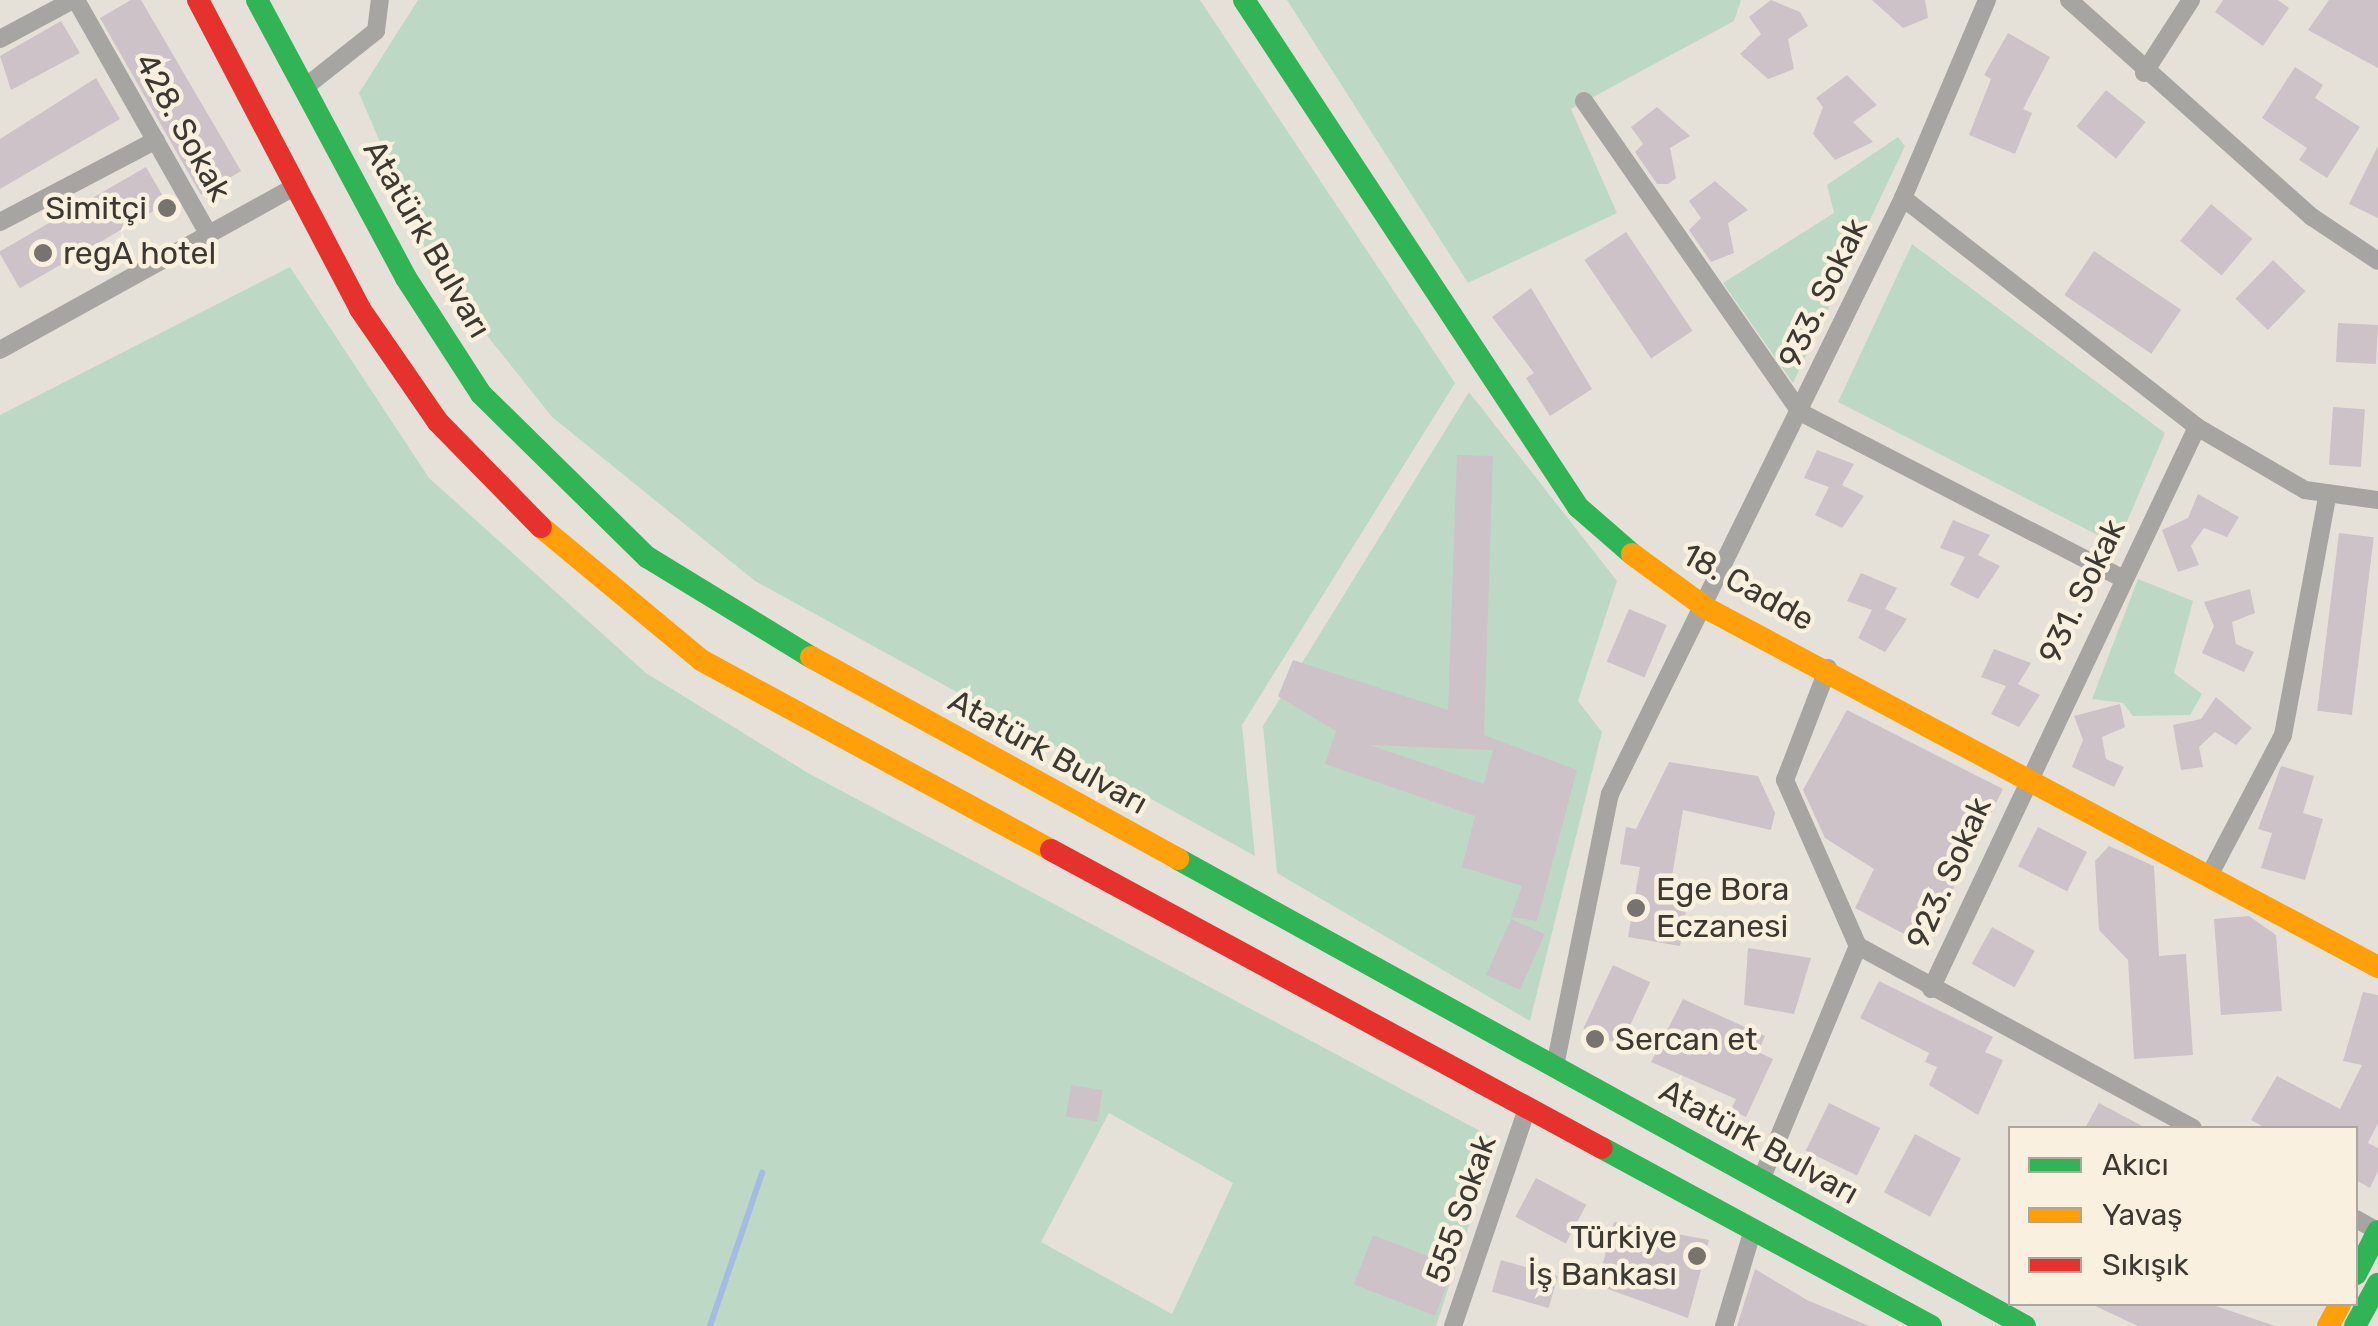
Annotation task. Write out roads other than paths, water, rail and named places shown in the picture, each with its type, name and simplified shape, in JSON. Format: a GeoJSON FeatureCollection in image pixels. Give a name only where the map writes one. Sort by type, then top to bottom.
{"type":"FeatureCollection","features":[{"type":"Feature","properties":{"kind":"main road"},"geometry":{"type":"LineString","coordinates":[[198,0],[360,308],[438,422],[549,544],[701,660],[1751,1236],[1931,1326]]}},
{"type":"Feature","properties":{"kind":"main road","name":"Atatürk Bulvarı"},"geometry":{"type":"LineString","coordinates":[[257,0],[481,394],[647,556],[730,612],[2025,1326]]}},
{"type":"Feature","properties":{"kind":"main road","name":"18. Cadde"},"geometry":{"type":"LineString","coordinates":[[1244,0],[1578,507],[1706,608],[1828,668],[2022,782],[2378,967]]}},
{"type":"Feature","properties":{"kind":"main road"},"geometry":{"type":"LineString","coordinates":[[2358,1270],[2378,1231]]}},
{"type":"Feature","properties":{"kind":"main road"},"geometry":{"type":"LineString","coordinates":[[2356,1326],[2378,1284]]}},
{"type":"Feature","properties":{"kind":"street"},"geometry":{"type":"LineString","coordinates":[[0,39],[75,0]]}},
{"type":"Feature","properties":{"kind":"street","name":"428. Sokak"},"geometry":{"type":"LineString","coordinates":[[75,0],[208,232]]}},
{"type":"Feature","properties":{"kind":"street"},"geometry":{"type":"LineString","coordinates":[[304,88],[376,31],[380,0]]}},
{"type":"Feature","properties":{"kind":"street","name":"933. Sokak"},"geometry":{"type":"LineString","coordinates":[[1555,1066],[1610,794],[1706,608],[1903,198],[1988,0]]}},
{"type":"Feature","properties":{"kind":"street"},"geometry":{"type":"LineString","coordinates":[[2069,0],[2144,73],[2312,218],[2378,260]]}},
{"type":"Feature","properties":{"kind":"street"},"geometry":{"type":"LineString","coordinates":[[2144,73],[2190,0]]}},
{"type":"Feature","properties":{"kind":"street"},"geometry":{"type":"LineString","coordinates":[[1584,101],[1800,412],[2122,578]]}},
{"type":"Feature","properties":{"kind":"street"},"geometry":{"type":"LineString","coordinates":[[0,222],[156,140]]}},
{"type":"Feature","properties":{"kind":"street"},"geometry":{"type":"LineString","coordinates":[[0,350],[296,186]]}},
{"type":"Feature","properties":{"kind":"street"},"geometry":{"type":"LineString","coordinates":[[1903,198],[2196,427],[2326,497],[2378,500]]}},
{"type":"Feature","properties":{"kind":"street","name":"931. Sokak"},"geometry":{"type":"LineString","coordinates":[[2022,782],[2196,427]]}},
{"type":"Feature","properties":{"kind":"street"},"geometry":{"type":"LineString","coordinates":[[2209,876],[2282,735],[2326,497]]}},
{"type":"Feature","properties":{"kind":"street"},"geometry":{"type":"LineString","coordinates":[[1828,668],[1785,780],[1858,946],[2189,1126]]}},
{"type":"Feature","properties":{"kind":"street","name":"923. Sokak"},"geometry":{"type":"LineString","coordinates":[[1932,989],[2022,782]]}},
{"type":"Feature","properties":{"kind":"street"},"geometry":{"type":"LineString","coordinates":[[1761,1180],[1858,946]]}},
{"type":"Feature","properties":{"kind":"street","name":"555 Sokak"},"geometry":{"type":"LineString","coordinates":[[1454,1326],[1526,1112]]}},
{"type":"Feature","properties":{"kind":"street"},"geometry":{"type":"LineString","coordinates":[[1724,1326],[1751,1236]]}},
{"type":"Feature","properties":{"kind":"waterway"},"geometry":{"type":"LineString","coordinates":[[710,1326],[762,1173]]}},
{"type":"Feature","properties":{"kind":"place","name":"Simitçi"},"geometry":{"type":"Point","coordinates":[167,208]}},
{"type":"Feature","properties":{"kind":"place","name":"regA hotel"},"geometry":{"type":"Point","coordinates":[43,253]}},
{"type":"Feature","properties":{"kind":"place","name":"Ege Bora Eczanesi"},"geometry":{"type":"Point","coordinates":[1636,908]}},
{"type":"Feature","properties":{"kind":"place","name":"Sercan et"},"geometry":{"type":"Point","coordinates":[1595,1039]}},
{"type":"Feature","properties":{"kind":"place","name":"Türkiye İş Bankası"},"geometry":{"type":"Point","coordinates":[1697,1256]}}]}
